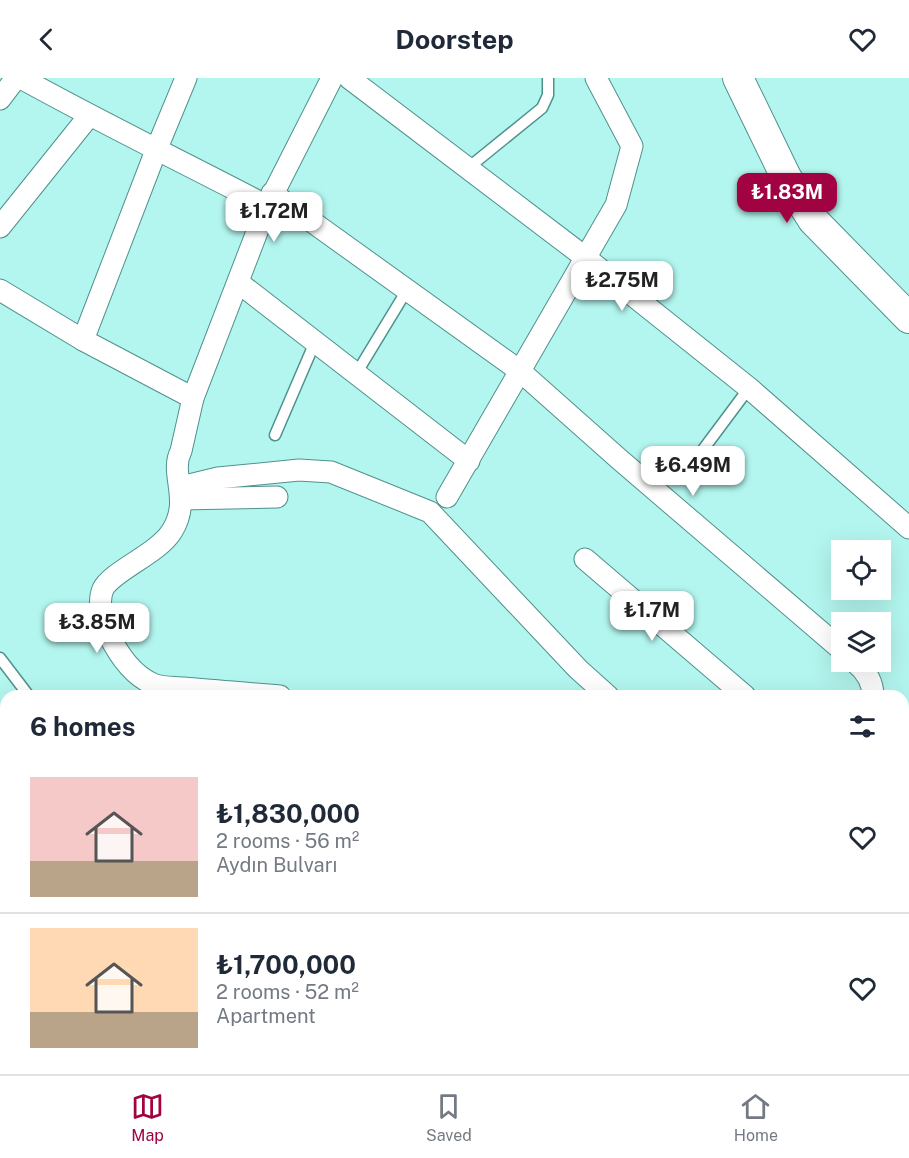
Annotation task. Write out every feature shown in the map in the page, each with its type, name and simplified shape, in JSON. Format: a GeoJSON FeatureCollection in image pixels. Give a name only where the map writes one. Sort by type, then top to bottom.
{"type":"FeatureCollection","features":[{"type":"Feature","properties":{"kind":"main road"},"geometry":{"type":"LineString","coordinates":[[738,78],[786,177],[813,220],[909,318]]}},
{"type":"Feature","properties":{"kind":"street"},"geometry":{"type":"LineString","coordinates":[[0,99],[16,78]]}},
{"type":"Feature","properties":{"kind":"street"},"geometry":{"type":"LineString","coordinates":[[21,78],[89,116],[269,199],[407,290],[520,371],[831,641]]}},
{"type":"Feature","properties":{"kind":"street"},"geometry":{"type":"LineString","coordinates":[[83,340],[186,78]]}},
{"type":"Feature","properties":{"kind":"street"},"geometry":{"type":"LineString","coordinates":[[211,690],[154,685],[129,665],[112,641],[102,615],[100,601],[103,590],[110,580],[166,539],[177,522],[181,493],[177,468],[178,458],[193,398],[269,199],[332,78]]}},
{"type":"Feature","properties":{"kind":"street"},"geometry":{"type":"LineString","coordinates":[[349,78],[586,258],[749,388],[909,528]]}},
{"type":"Feature","properties":{"kind":"street"},"geometry":{"type":"LineString","coordinates":[[447,497],[616,205],[632,146],[596,78]]}},
{"type":"Feature","properties":{"kind":"street"},"geometry":{"type":"LineString","coordinates":[[0,227],[89,116]]}},
{"type":"Feature","properties":{"kind":"street"},"geometry":{"type":"LineString","coordinates":[[238,283],[469,461]]}},
{"type":"Feature","properties":{"kind":"street"},"geometry":{"type":"LineString","coordinates":[[0,290],[83,340],[193,398]]}},
{"type":"Feature","properties":{"kind":"street"},"geometry":{"type":"LineString","coordinates":[[181,493],[218,478],[299,470],[331,472],[430,512],[578,669],[601,690]]}},
{"type":"Feature","properties":{"kind":"street"},"geometry":{"type":"LineString","coordinates":[[181,493],[277,497]]}},
{"type":"Feature","properties":{"kind":"street"},"geometry":{"type":"LineString","coordinates":[[585,559],[738,690]]}},
{"type":"Feature","properties":{"kind":"street"},"geometry":{"type":"LineString","coordinates":[[865,672],[872,690]]}},
{"type":"Feature","properties":{"kind":"lane"},"geometry":{"type":"LineString","coordinates":[[468,168],[542,108],[548,95],[548,78]]}},
{"type":"Feature","properties":{"kind":"lane"},"geometry":{"type":"LineString","coordinates":[[356,374],[407,290]]}},
{"type":"Feature","properties":{"kind":"lane"},"geometry":{"type":"LineString","coordinates":[[275,435],[315,342]]}},
{"type":"Feature","properties":{"kind":"lane"},"geometry":{"type":"LineString","coordinates":[[696,459],[749,388]]}},
{"type":"Feature","properties":{"kind":"lane"},"geometry":{"type":"LineString","coordinates":[[0,658],[24,690]]}}]}
